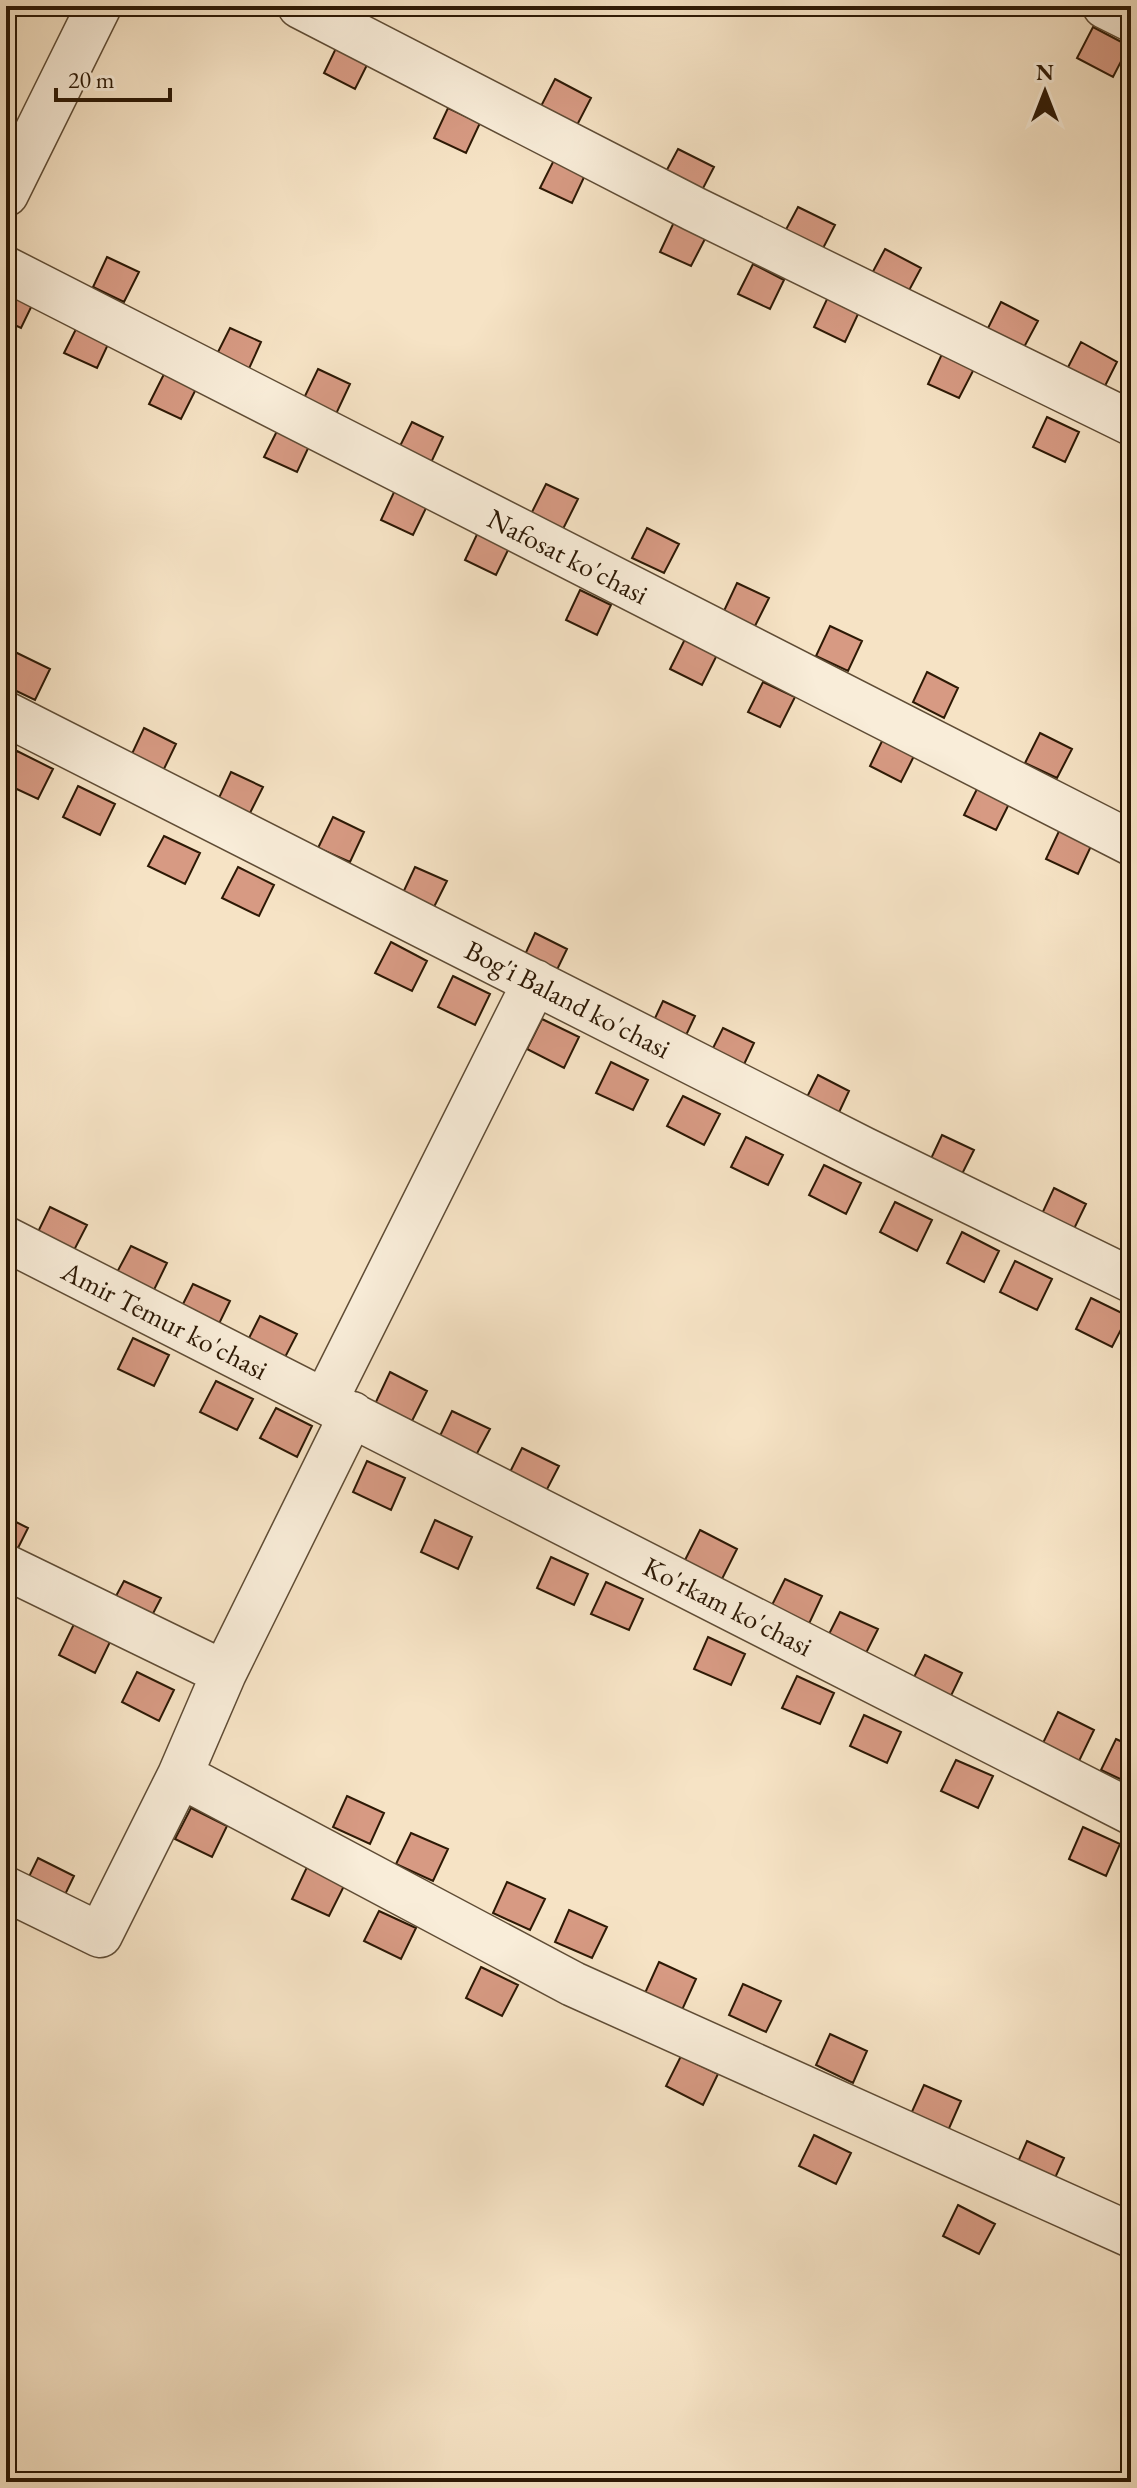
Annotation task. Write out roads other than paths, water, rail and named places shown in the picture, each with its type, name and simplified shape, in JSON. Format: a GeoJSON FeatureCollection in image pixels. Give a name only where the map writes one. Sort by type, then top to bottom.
{"type":"FeatureCollection","features":[{"type":"Feature","properties":{"kind":"street"},"geometry":{"type":"LineString","coordinates":[[6,194],[99,6]]}},
{"type":"Feature","properties":{"kind":"street"},"geometry":{"type":"LineString","coordinates":[[300,6],[694,209],[1131,423]]}},
{"type":"Feature","properties":{"kind":"street"},"geometry":{"type":"LineString","coordinates":[[1105,6],[1131,19]]}},
{"type":"Feature","properties":{"kind":"street","name":"Nafosat ko'chasi"},"geometry":{"type":"LineString","coordinates":[[6,269],[1131,843]]}},
{"type":"Feature","properties":{"kind":"street","name":"Bog'i Baland ko'chasi"},"geometry":{"type":"LineString","coordinates":[[6,714],[1131,1280]]}},
{"type":"Feature","properties":{"kind":"street"},"geometry":{"type":"LineString","coordinates":[[6,1889],[100,1935],[180,1775],[338,1408],[535,982]]}},
{"type":"Feature","properties":{"kind":"street","name":"Amir Temur ko'chasi"},"geometry":{"type":"LineString","coordinates":[[6,1239],[338,1408]]}},
{"type":"Feature","properties":{"kind":"street","name":"Ko'rkam ko'chasi"},"geometry":{"type":"LineString","coordinates":[[338,1408],[1131,1812]]}},
{"type":"Feature","properties":{"kind":"street"},"geometry":{"type":"LineString","coordinates":[[6,1567],[224,1673]]}},
{"type":"Feature","properties":{"kind":"street"},"geometry":{"type":"LineString","coordinates":[[180,1775],[573,1984],[1131,2235]]}}]}
